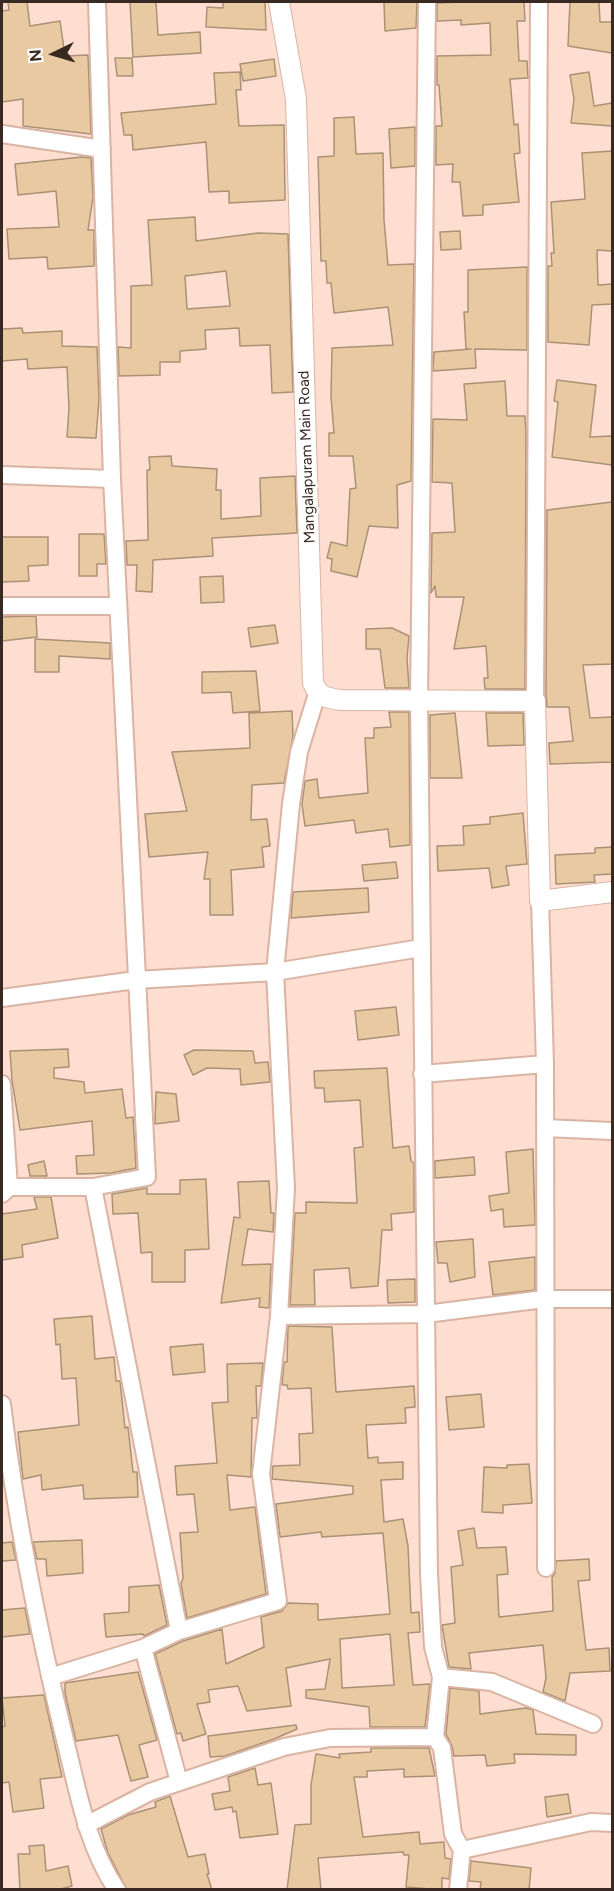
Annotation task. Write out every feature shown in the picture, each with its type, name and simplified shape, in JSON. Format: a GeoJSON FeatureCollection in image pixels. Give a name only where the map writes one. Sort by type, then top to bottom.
{"type":"FeatureCollection","features":[{"type":"Feature","properties":{"kind":"street"},"geometry":{"type":"LineString","coordinates":[[2,1084],[5,1191],[93,1187],[147,1177],[112,479],[97,2]]}},
{"type":"Feature","properties":{"kind":"street","name":"Mangalapuram Main Road"},"geometry":{"type":"LineString","coordinates":[[279,2],[296,99],[313,671],[317,694]]}},
{"type":"Feature","properties":{"kind":"street"},"geometry":{"type":"LineString","coordinates":[[427,2],[419,701],[429,1574],[433,1647],[441,1677],[435,1737],[442,1748],[453,1834],[462,1850],[458,1890]]}},
{"type":"Feature","properties":{"kind":"street"},"geometry":{"type":"LineString","coordinates":[[539,2],[535,701],[545,1064],[546,1568]]}},
{"type":"Feature","properties":{"kind":"street"},"geometry":{"type":"LineString","coordinates":[[2,134],[102,149]]}},
{"type":"Feature","properties":{"kind":"street"},"geometry":{"type":"LineString","coordinates":[[2,476],[112,479]]}},
{"type":"Feature","properties":{"kind":"street"},"geometry":{"type":"LineString","coordinates":[[2,606],[118,606]]}},
{"type":"Feature","properties":{"kind":"street"},"geometry":{"type":"LineString","coordinates":[[50,1677],[143,1648],[178,1631],[278,1601],[261,1474],[279,1316],[286,1188],[275,972],[291,804],[299,752],[317,694],[325,698],[340,700],[535,701]]}},
{"type":"Feature","properties":{"kind":"street"},"geometry":{"type":"LineString","coordinates":[[540,901],[612,892]]}},
{"type":"Feature","properties":{"kind":"street"},"geometry":{"type":"LineString","coordinates":[[2,998],[136,980],[275,972],[421,948]]}},
{"type":"Feature","properties":{"kind":"street"},"geometry":{"type":"LineString","coordinates":[[422,1074],[545,1064]]}},
{"type":"Feature","properties":{"kind":"street"},"geometry":{"type":"LineString","coordinates":[[545,1128],[612,1131]]}},
{"type":"Feature","properties":{"kind":"street"},"geometry":{"type":"LineString","coordinates":[[93,1187],[178,1631]]}},
{"type":"Feature","properties":{"kind":"street"},"geometry":{"type":"LineString","coordinates":[[279,1316],[426,1314],[544,1299],[612,1299]]}},
{"type":"Feature","properties":{"kind":"street"},"geometry":{"type":"LineString","coordinates":[[2,1404],[7,1451],[50,1677],[86,1825],[108,1877],[117,1890]]}},
{"type":"Feature","properties":{"kind":"street"},"geometry":{"type":"LineString","coordinates":[[143,1648],[179,1782]]}},
{"type":"Feature","properties":{"kind":"street"},"geometry":{"type":"LineString","coordinates":[[441,1677],[492,1682],[593,1724]]}},
{"type":"Feature","properties":{"kind":"street"},"geometry":{"type":"LineString","coordinates":[[86,1825],[150,1792],[284,1747],[330,1738],[435,1737]]}},
{"type":"Feature","properties":{"kind":"street"},"geometry":{"type":"LineString","coordinates":[[462,1850],[591,1822],[612,1822]]}},
{"type":"Feature","properties":{"kind":"building"},"geometry":{"type":"Polygon","coordinates":[[[8,2],[27,2],[30,26],[60,21],[65,56],[88,55],[91,134],[23,126],[23,99],[2,102],[2,11],[9,10],[8,2]]]}},
{"type":"Feature","properties":{"kind":"building"},"geometry":{"type":"Polygon","coordinates":[[[130,2],[156,2],[158,35],[200,32],[201,53],[133,57],[130,2]]]}},
{"type":"Feature","properties":{"kind":"building"},"geometry":{"type":"Polygon","coordinates":[[[223,2],[265,2],[266,30],[206,27],[207,7],[223,8],[223,2]]]}},
{"type":"Feature","properties":{"kind":"building"},"geometry":{"type":"Polygon","coordinates":[[[384,2],[417,2],[416,28],[385,31],[384,2]]]}},
{"type":"Feature","properties":{"kind":"building"},"geometry":{"type":"Polygon","coordinates":[[[524,2],[525,21],[517,21],[519,61],[527,61],[528,78],[510,79],[514,125],[518,124],[520,153],[514,154],[519,202],[483,205],[483,215],[463,216],[460,182],[452,182],[453,164],[436,165],[436,126],[442,126],[439,85],[437,85],[437,56],[491,55],[490,23],[461,25],[461,20],[437,21],[437,3],[524,2]]]}},
{"type":"Feature","properties":{"kind":"building"},"geometry":{"type":"Polygon","coordinates":[[[570,2],[599,2],[600,22],[612,22],[612,53],[568,46],[570,2]]]}},
{"type":"Feature","properties":{"kind":"building"},"geometry":{"type":"Polygon","coordinates":[[[115,58],[132,58],[133,76],[117,76],[115,58]]]}},
{"type":"Feature","properties":{"kind":"building"},"geometry":{"type":"Polygon","coordinates":[[[274,59],[276,76],[243,81],[240,64],[274,59]]]}},
{"type":"Feature","properties":{"kind":"building"},"geometry":{"type":"Polygon","coordinates":[[[240,72],[241,90],[236,90],[239,126],[284,125],[285,200],[229,203],[229,191],[209,192],[206,142],[133,150],[132,135],[124,135],[121,113],[216,104],[214,73],[240,72]]]}},
{"type":"Feature","properties":{"kind":"building"},"geometry":{"type":"Polygon","coordinates":[[[589,72],[594,106],[612,103],[612,126],[571,123],[574,99],[570,75],[589,72]]]}},
{"type":"Feature","properties":{"kind":"building"},"geometry":{"type":"Polygon","coordinates":[[[354,117],[356,154],[383,153],[384,220],[388,265],[414,264],[411,481],[397,485],[398,528],[369,526],[357,577],[331,571],[332,559],[327,558],[331,542],[347,546],[350,489],[356,488],[353,456],[329,456],[329,433],[334,433],[331,397],[332,348],[393,345],[388,307],[334,313],[331,283],[327,283],[326,261],[321,261],[318,157],[334,156],[334,118],[354,117]]]}},
{"type":"Feature","properties":{"kind":"building"},"geometry":{"type":"Polygon","coordinates":[[[415,127],[415,166],[391,168],[389,129],[415,127]]]}},
{"type":"Feature","properties":{"kind":"building"},"geometry":{"type":"Polygon","coordinates":[[[612,151],[612,251],[597,250],[598,285],[612,284],[612,304],[592,305],[589,345],[548,342],[548,266],[552,266],[551,253],[554,253],[551,202],[585,199],[582,153],[612,151]]]}},
{"type":"Feature","properties":{"kind":"building"},"geometry":{"type":"Polygon","coordinates":[[[91,158],[93,197],[88,230],[94,230],[94,266],[48,269],[47,257],[9,259],[7,229],[59,227],[56,191],[18,195],[15,164],[91,158]]]}},
{"type":"Feature","properties":{"kind":"building"},"geometry":{"type":"Polygon","coordinates":[[[195,217],[196,241],[258,233],[288,234],[293,392],[272,393],[270,345],[240,346],[239,328],[205,330],[206,349],[180,351],[180,362],[160,362],[160,375],[119,376],[118,347],[131,348],[131,286],[152,285],[148,220],[195,217]],[[226,271],[185,276],[187,309],[230,306],[226,271]]]}},
{"type":"Feature","properties":{"kind":"building"},"geometry":{"type":"Polygon","coordinates":[[[460,231],[461,249],[441,250],[440,232],[460,231]]]}},
{"type":"Feature","properties":{"kind":"building"},"geometry":{"type":"Polygon","coordinates":[[[527,267],[527,350],[475,349],[476,368],[433,371],[434,352],[471,349],[466,349],[464,312],[468,312],[468,270],[527,267]]]}},
{"type":"Feature","properties":{"kind":"building"},"geometry":{"type":"Polygon","coordinates":[[[22,328],[23,333],[62,331],[62,346],[97,347],[99,399],[96,438],[67,437],[69,408],[67,367],[28,369],[27,359],[2,361],[2,329],[22,328]]]}},
{"type":"Feature","properties":{"kind":"building"},"geometry":{"type":"Polygon","coordinates":[[[557,380],[596,385],[590,437],[612,436],[612,465],[552,457],[558,402],[554,401],[557,380]]]}},
{"type":"Feature","properties":{"kind":"building"},"geometry":{"type":"Polygon","coordinates":[[[505,381],[507,416],[525,416],[525,689],[485,689],[484,678],[488,678],[486,646],[454,649],[464,597],[436,597],[435,586],[431,593],[432,533],[455,532],[452,483],[432,482],[433,419],[467,420],[464,384],[505,381]]]}},
{"type":"Feature","properties":{"kind":"building"},"geometry":{"type":"Polygon","coordinates":[[[171,456],[172,466],[217,469],[216,490],[221,490],[221,519],[261,516],[260,478],[295,476],[297,533],[212,538],[213,556],[153,560],[152,592],[136,591],[137,565],[127,565],[126,541],[148,540],[147,470],[150,470],[149,457],[171,456]]]}},
{"type":"Feature","properties":{"kind":"building"},"geometry":{"type":"Polygon","coordinates":[[[612,502],[612,664],[583,665],[590,718],[612,717],[612,762],[550,764],[549,743],[573,741],[569,707],[547,707],[547,510],[612,502]]]}},
{"type":"Feature","properties":{"kind":"building"},"geometry":{"type":"Polygon","coordinates":[[[79,534],[104,534],[106,564],[97,564],[97,576],[79,576],[79,534]]]}},
{"type":"Feature","properties":{"kind":"building"},"geometry":{"type":"Polygon","coordinates":[[[2,537],[48,537],[48,565],[28,566],[29,581],[2,582],[2,537]]]}},
{"type":"Feature","properties":{"kind":"building"},"geometry":{"type":"Polygon","coordinates":[[[223,576],[224,602],[201,603],[200,577],[223,576]]]}},
{"type":"Feature","properties":{"kind":"building"},"geometry":{"type":"Polygon","coordinates":[[[36,616],[37,637],[2,641],[2,617],[36,616]]]}},
{"type":"Feature","properties":{"kind":"building"},"geometry":{"type":"Polygon","coordinates":[[[275,625],[278,643],[251,647],[248,628],[275,625]]]}},
{"type":"Feature","properties":{"kind":"building"},"geometry":{"type":"Polygon","coordinates":[[[392,628],[409,636],[407,658],[409,688],[385,688],[380,649],[366,649],[366,629],[392,628]]]}},
{"type":"Feature","properties":{"kind":"building"},"geometry":{"type":"Polygon","coordinates":[[[35,639],[110,643],[110,659],[59,656],[59,672],[35,672],[35,639]]]}},
{"type":"Feature","properties":{"kind":"building"},"geometry":{"type":"Polygon","coordinates":[[[256,671],[260,711],[233,713],[231,692],[202,693],[202,672],[256,671]]]}},
{"type":"Feature","properties":{"kind":"building"},"geometry":{"type":"Polygon","coordinates":[[[292,711],[293,737],[284,783],[252,785],[251,820],[267,819],[270,846],[262,847],[264,867],[231,870],[233,915],[210,915],[210,879],[204,879],[208,852],[149,857],[145,814],[187,811],[172,752],[250,748],[249,713],[292,711]]]}},
{"type":"Feature","properties":{"kind":"building"},"geometry":{"type":"Polygon","coordinates":[[[389,712],[409,712],[410,845],[390,847],[388,829],[356,833],[354,820],[305,826],[302,804],[305,781],[317,779],[319,798],[368,793],[365,738],[374,738],[374,728],[391,727],[389,712]]]}},
{"type":"Feature","properties":{"kind":"building"},"geometry":{"type":"Polygon","coordinates":[[[455,713],[462,778],[430,778],[430,715],[455,713]]]}},
{"type":"Feature","properties":{"kind":"building"},"geometry":{"type":"Polygon","coordinates":[[[486,713],[523,713],[524,745],[488,746],[486,713]]]}},
{"type":"Feature","properties":{"kind":"building"},"geometry":{"type":"Polygon","coordinates":[[[523,813],[527,864],[506,866],[509,885],[492,888],[489,868],[438,871],[437,846],[464,845],[463,826],[490,824],[490,817],[523,813]]]}},
{"type":"Feature","properties":{"kind":"building"},"geometry":{"type":"Polygon","coordinates":[[[612,847],[612,874],[594,875],[595,882],[556,884],[555,855],[595,853],[595,848],[612,847]]]}},
{"type":"Feature","properties":{"kind":"building"},"geometry":{"type":"Polygon","coordinates":[[[396,862],[398,878],[364,881],[362,865],[396,862]]]}},
{"type":"Feature","properties":{"kind":"building"},"geometry":{"type":"Polygon","coordinates":[[[368,888],[369,912],[291,918],[293,892],[368,888]]]}},
{"type":"Feature","properties":{"kind":"building"},"geometry":{"type":"Polygon","coordinates":[[[396,1007],[399,1035],[358,1040],[355,1011],[396,1007]]]}},
{"type":"Feature","properties":{"kind":"building"},"geometry":{"type":"Polygon","coordinates":[[[68,1049],[69,1067],[54,1068],[54,1078],[84,1082],[85,1093],[122,1089],[126,1118],[133,1117],[136,1168],[111,1173],[77,1174],[76,1156],[94,1155],[92,1121],[20,1130],[10,1051],[68,1049]]]}},
{"type":"Feature","properties":{"kind":"building"},"geometry":{"type":"Polygon","coordinates":[[[194,1050],[253,1051],[255,1063],[268,1062],[270,1082],[241,1085],[240,1069],[207,1068],[193,1075],[184,1055],[194,1050]]]}},
{"type":"Feature","properties":{"kind":"building"},"geometry":{"type":"Polygon","coordinates":[[[387,1068],[393,1148],[409,1146],[411,1161],[414,1163],[414,1212],[391,1214],[392,1230],[382,1230],[378,1286],[351,1288],[349,1268],[314,1270],[315,1305],[290,1305],[295,1213],[306,1213],[306,1202],[357,1203],[354,1148],[363,1147],[360,1100],[325,1102],[324,1088],[315,1088],[314,1071],[387,1068]]]}},
{"type":"Feature","properties":{"kind":"building"},"geometry":{"type":"Polygon","coordinates":[[[156,1092],[176,1094],[179,1121],[155,1124],[156,1092]]]}},
{"type":"Feature","properties":{"kind":"building"},"geometry":{"type":"Polygon","coordinates":[[[533,1149],[535,1225],[504,1227],[503,1209],[491,1211],[489,1196],[509,1193],[506,1152],[533,1149]]]}},
{"type":"Feature","properties":{"kind":"building"},"geometry":{"type":"Polygon","coordinates":[[[474,1157],[475,1175],[435,1178],[435,1161],[474,1157]]]}},
{"type":"Feature","properties":{"kind":"building"},"geometry":{"type":"Polygon","coordinates":[[[44,1161],[47,1176],[30,1176],[28,1165],[44,1161]]]}},
{"type":"Feature","properties":{"kind":"building"},"geometry":{"type":"Polygon","coordinates":[[[206,1179],[209,1249],[185,1250],[185,1282],[152,1282],[152,1252],[141,1253],[138,1213],[113,1214],[112,1194],[147,1188],[147,1194],[180,1194],[180,1180],[206,1179]]]}},
{"type":"Feature","properties":{"kind":"building"},"geometry":{"type":"Polygon","coordinates":[[[269,1181],[271,1213],[274,1213],[273,1232],[248,1229],[242,1265],[271,1264],[269,1308],[259,1307],[260,1298],[221,1303],[234,1217],[240,1218],[238,1182],[269,1181]]]}},
{"type":"Feature","properties":{"kind":"building"},"geometry":{"type":"Polygon","coordinates":[[[34,1197],[51,1197],[58,1238],[22,1245],[23,1257],[2,1260],[2,1214],[37,1209],[34,1197]]]}},
{"type":"Feature","properties":{"kind":"building"},"geometry":{"type":"Polygon","coordinates":[[[473,1239],[475,1277],[450,1282],[447,1263],[438,1263],[436,1242],[473,1239]]]}},
{"type":"Feature","properties":{"kind":"building"},"geometry":{"type":"Polygon","coordinates":[[[535,1257],[535,1290],[493,1295],[489,1262],[535,1257]]]}},
{"type":"Feature","properties":{"kind":"building"},"geometry":{"type":"Polygon","coordinates":[[[415,1279],[415,1302],[388,1303],[387,1280],[415,1279]]]}},
{"type":"Feature","properties":{"kind":"building"},"geometry":{"type":"Polygon","coordinates":[[[92,1316],[95,1359],[114,1357],[116,1381],[120,1381],[125,1428],[128,1427],[133,1472],[137,1472],[138,1497],[84,1499],[83,1485],[42,1490],[41,1475],[23,1479],[18,1432],[79,1425],[76,1378],[62,1379],[60,1344],[56,1345],[54,1319],[92,1316]]]}},
{"type":"Feature","properties":{"kind":"building"},"geometry":{"type":"Polygon","coordinates":[[[288,1326],[332,1327],[336,1392],[414,1386],[415,1407],[405,1408],[406,1423],[366,1425],[368,1458],[378,1457],[378,1463],[403,1462],[403,1479],[381,1480],[384,1522],[403,1519],[408,1546],[411,1613],[419,1612],[420,1632],[408,1633],[413,1685],[430,1684],[425,1727],[370,1727],[369,1707],[306,1698],[306,1690],[325,1689],[330,1659],[286,1668],[291,1706],[247,1711],[238,1686],[208,1690],[210,1702],[197,1704],[206,1734],[183,1741],[181,1733],[177,1734],[155,1654],[183,1641],[222,1629],[226,1664],[264,1647],[261,1617],[282,1611],[288,1603],[318,1604],[318,1620],[390,1614],[383,1533],[322,1537],[321,1532],[280,1537],[276,1504],[353,1494],[353,1486],[272,1479],[273,1466],[300,1465],[299,1434],[313,1433],[311,1388],[288,1389],[287,1385],[282,1385],[284,1362],[287,1362],[288,1326]],[[390,1634],[340,1639],[342,1688],[394,1685],[390,1634]]]}},
{"type":"Feature","properties":{"kind":"building"},"geometry":{"type":"Polygon","coordinates":[[[203,1344],[205,1372],[173,1375],[170,1347],[203,1344]]]}},
{"type":"Feature","properties":{"kind":"building"},"geometry":{"type":"Polygon","coordinates":[[[263,1363],[261,1386],[256,1386],[257,1418],[252,1418],[251,1477],[227,1475],[230,1510],[255,1507],[266,1594],[187,1618],[181,1584],[183,1578],[180,1533],[198,1532],[194,1494],[177,1495],[175,1466],[217,1463],[212,1403],[228,1402],[227,1364],[263,1363]]]}},
{"type":"Feature","properties":{"kind":"building"},"geometry":{"type":"Polygon","coordinates":[[[481,1394],[484,1427],[449,1430],[446,1397],[481,1394]]]}},
{"type":"Feature","properties":{"kind":"building"},"geometry":{"type":"Polygon","coordinates":[[[529,1464],[532,1503],[503,1505],[503,1513],[482,1512],[484,1467],[507,1468],[507,1465],[529,1464]]]}},
{"type":"Feature","properties":{"kind":"building"},"geometry":{"type":"Polygon","coordinates":[[[474,1528],[477,1548],[506,1547],[508,1574],[497,1575],[499,1617],[553,1611],[552,1577],[555,1573],[556,1561],[589,1559],[590,1580],[578,1581],[586,1650],[609,1648],[610,1671],[570,1673],[565,1701],[543,1692],[546,1678],[543,1645],[469,1653],[471,1669],[449,1667],[442,1625],[455,1623],[451,1567],[463,1565],[458,1531],[474,1528]]]}},
{"type":"Feature","properties":{"kind":"building"},"geometry":{"type":"Polygon","coordinates":[[[82,1540],[83,1573],[47,1576],[46,1559],[37,1559],[33,1542],[82,1540]]]}},
{"type":"Feature","properties":{"kind":"building"},"geometry":{"type":"Polygon","coordinates":[[[12,1542],[16,1560],[2,1561],[2,1543],[12,1542]]]}},
{"type":"Feature","properties":{"kind":"building"},"geometry":{"type":"Polygon","coordinates":[[[159,1585],[167,1625],[144,1636],[143,1634],[106,1637],[104,1614],[129,1612],[129,1587],[159,1585]]]}},
{"type":"Feature","properties":{"kind":"building"},"geometry":{"type":"Polygon","coordinates":[[[25,1608],[30,1634],[2,1637],[2,1610],[25,1608]]]}},
{"type":"Feature","properties":{"kind":"building"},"geometry":{"type":"Polygon","coordinates":[[[138,1672],[157,1740],[139,1745],[148,1777],[131,1781],[118,1735],[76,1741],[65,1693],[65,1683],[138,1672]]]}},
{"type":"Feature","properties":{"kind":"building"},"geometry":{"type":"Polygon","coordinates":[[[450,1688],[479,1691],[480,1714],[526,1708],[533,1710],[536,1734],[576,1735],[576,1755],[514,1754],[515,1763],[487,1766],[485,1755],[454,1756],[446,1734],[450,1688]]]}},
{"type":"Feature","properties":{"kind":"building"},"geometry":{"type":"Polygon","coordinates":[[[44,1695],[62,1777],[40,1779],[44,1808],[13,1812],[9,1782],[2,1783],[2,1727],[5,1726],[2,1698],[44,1695]]]}},
{"type":"Feature","properties":{"kind":"building"},"geometry":{"type":"Polygon","coordinates":[[[296,1725],[297,1729],[274,1739],[225,1756],[210,1757],[208,1736],[296,1725]]]}},
{"type":"Feature","properties":{"kind":"building"},"geometry":{"type":"Polygon","coordinates":[[[371,1748],[429,1748],[435,1776],[404,1777],[404,1769],[367,1771],[367,1777],[354,1777],[363,1837],[419,1832],[420,1844],[444,1842],[445,1858],[451,1859],[449,1879],[442,1878],[442,1890],[406,1887],[409,1855],[404,1855],[403,1852],[318,1858],[321,1890],[287,1890],[295,1825],[311,1824],[311,1785],[316,1754],[340,1758],[339,1754],[371,1752],[371,1748]]]}},
{"type":"Feature","properties":{"kind":"building"},"geometry":{"type":"Polygon","coordinates":[[[255,1768],[258,1785],[271,1783],[278,1834],[240,1838],[236,1811],[233,1812],[232,1807],[215,1810],[212,1794],[230,1791],[228,1777],[255,1768]]]}},
{"type":"Feature","properties":{"kind":"building"},"geometry":{"type":"Polygon","coordinates":[[[568,1794],[571,1813],[547,1817],[545,1797],[568,1794]]]}},
{"type":"Feature","properties":{"kind":"building"},"geometry":{"type":"Polygon","coordinates":[[[170,1796],[188,1857],[205,1854],[209,1874],[207,1874],[212,1890],[127,1890],[108,1853],[101,1829],[128,1815],[156,1807],[155,1802],[170,1796]]]}},
{"type":"Feature","properties":{"kind":"building"},"geometry":{"type":"Polygon","coordinates":[[[44,1845],[46,1871],[68,1866],[72,1886],[57,1890],[20,1890],[18,1854],[30,1854],[29,1846],[44,1845]]]}},
{"type":"Feature","properties":{"kind":"building"},"geometry":{"type":"Polygon","coordinates":[[[471,1861],[531,1868],[529,1890],[480,1890],[481,1882],[469,1881],[471,1861]]]}}]}
